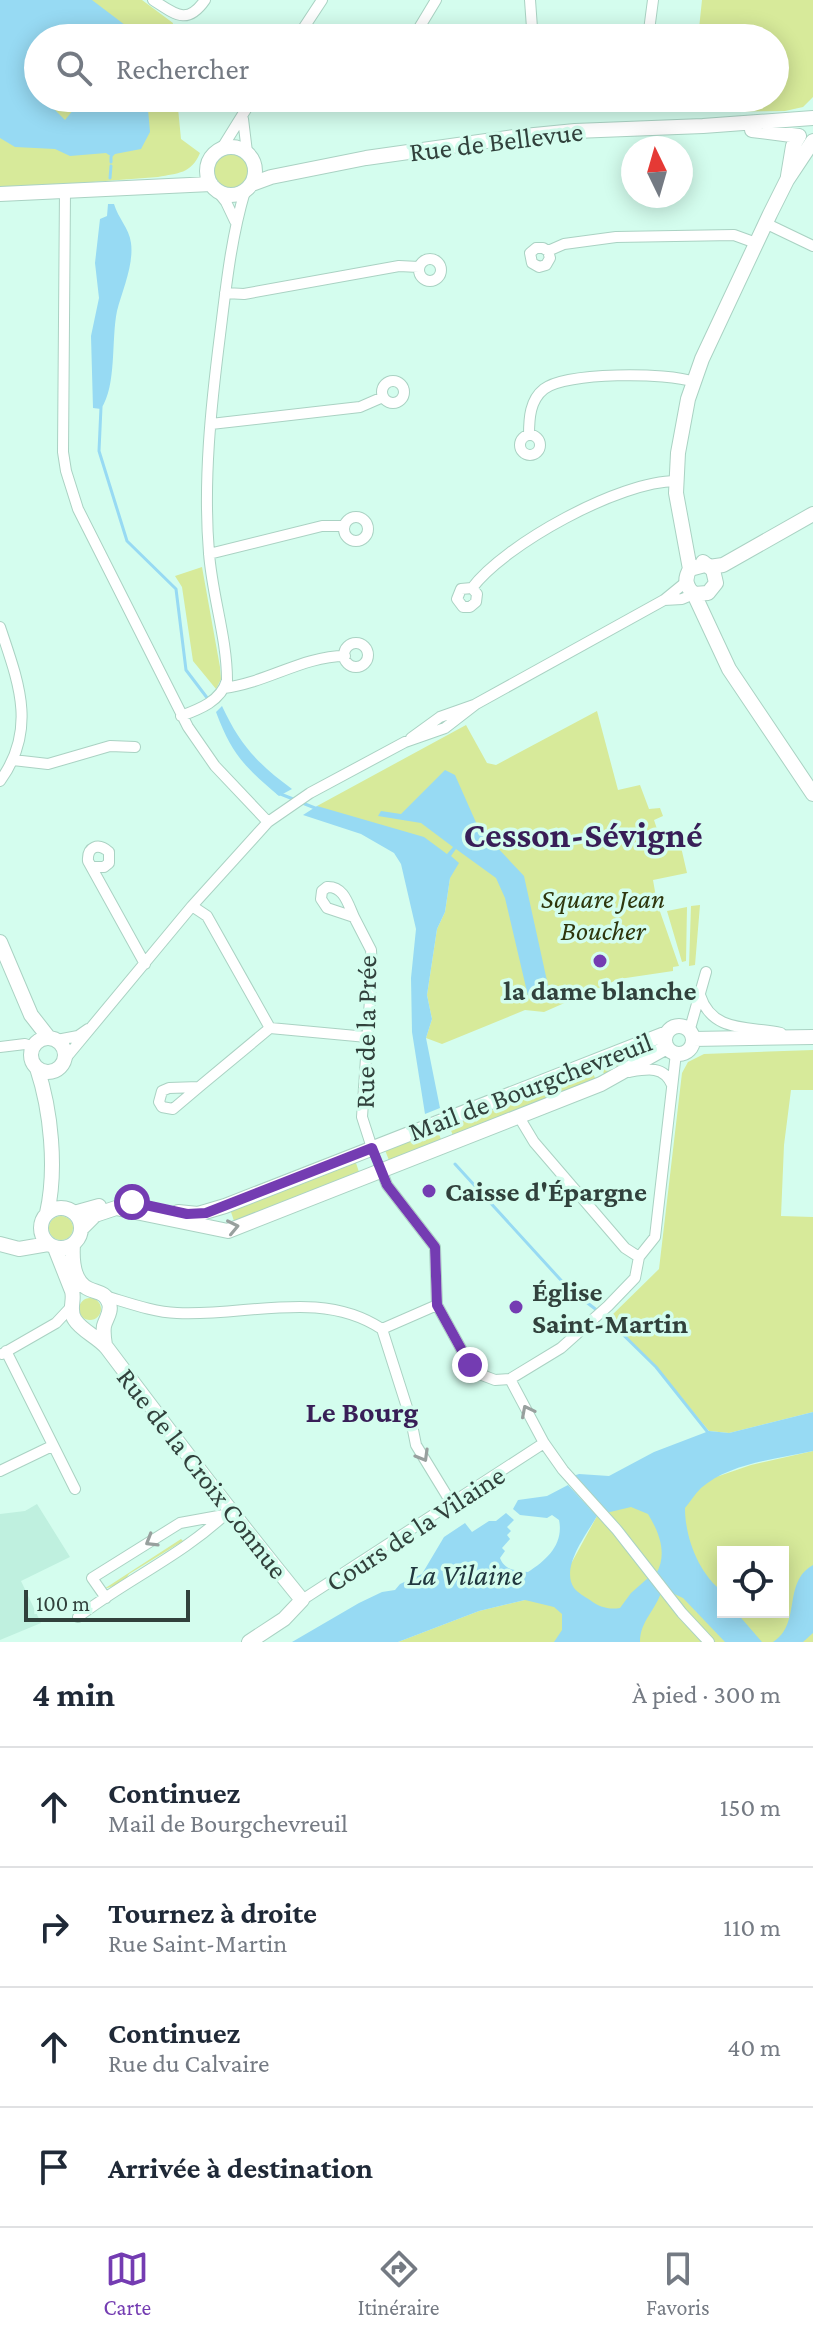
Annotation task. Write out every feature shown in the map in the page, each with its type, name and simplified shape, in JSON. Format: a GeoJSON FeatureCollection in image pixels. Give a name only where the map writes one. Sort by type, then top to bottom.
{"type":"FeatureCollection","features":[{"type":"Feature","properties":{"kind":"main road","name":"Rue de Bellevue"},"geometry":{"type":"LineString","coordinates":[[248,188],[291,173],[398,153],[514,137],[575,131],[703,126],[809,116]]}},
{"type":"Feature","properties":{"kind":"main road"},"geometry":{"type":"LineString","coordinates":[[809,116],[797,128],[806,139],[694,382],[679,441],[676,481],[677,512],[699,578],[711,631],[729,669],[813,794]]}},
{"type":"Feature","properties":{"kind":"main road","name":"Rue de Bellevue"},"geometry":{"type":"LineString","coordinates":[[703,126],[806,139]]}},
{"type":"Feature","properties":{"kind":"main road"},"geometry":{"type":"LineString","coordinates":[[0,194],[170,187],[212,182],[232,195],[248,188],[256,171],[250,157],[232,147],[222,148],[211,157],[212,182]]}},
{"type":"Feature","properties":{"kind":"main road","name":"Rue de Bellevue"},"geometry":{"type":"LineString","coordinates":[[250,157],[271,169],[291,173]]}},
{"type":"Feature","properties":{"kind":"main road"},"geometry":{"type":"LineString","coordinates":[[699,578],[813,514]]}},
{"type":"Feature","properties":{"kind":"main road"},"geometry":{"type":"LineString","coordinates":[[0,942],[31,1015],[64,1048],[62,1064],[52,1084],[48,1102]]}},
{"type":"Feature","properties":{"kind":"main road"},"geometry":{"type":"LineString","coordinates":[[4,1245],[23,1241],[40,1227],[47,1213],[52,1184],[48,1102],[31,1058],[34,1046],[31,1015]]}},
{"type":"Feature","properties":{"kind":"main road","name":"Mail de Bourgchevreuil"},"geometry":{"type":"LineString","coordinates":[[81,1229],[95,1215],[116,1208],[228,1231],[519,1117],[619,1074],[670,1044],[676,1026],[690,1034],[806,1037]]}},
{"type":"Feature","properties":{"kind":"main road"},"geometry":{"type":"LineString","coordinates":[[670,1044],[688,1050],[690,1034]]}},
{"type":"Feature","properties":{"kind":"main road"},"geometry":{"type":"LineString","coordinates":[[34,1046],[53,1039]]}},
{"type":"Feature","properties":{"kind":"main road","name":"Mail de Bourgchevreuil"},"geometry":{"type":"LineString","coordinates":[[70,1210],[87,1211],[106,1203],[125,1200],[187,1214],[206,1213],[372,1148],[670,1044]]}},
{"type":"Feature","properties":{"kind":"main road"},"geometry":{"type":"LineString","coordinates":[[37,1068],[48,1073],[62,1064]]}},
{"type":"Feature","properties":{"kind":"main road"},"geometry":{"type":"LineString","coordinates":[[372,1148],[382,1172]]}},
{"type":"Feature","properties":{"kind":"main road"},"geometry":{"type":"LineString","coordinates":[[52,1184],[57,1200],[70,1210],[81,1229],[73,1244],[74,1269],[89,1289],[105,1296]]}},
{"type":"Feature","properties":{"kind":"main road"},"geometry":{"type":"LineString","coordinates":[[47,1213],[56,1208],[70,1210]]}},
{"type":"Feature","properties":{"kind":"main road"},"geometry":{"type":"LineString","coordinates":[[40,1227],[42,1237],[52,1246]]}},
{"type":"Feature","properties":{"kind":"main road"},"geometry":{"type":"LineString","coordinates":[[4,1245],[19,1249],[65,1248],[73,1244]]}},
{"type":"Feature","properties":{"kind":"main road","name":"Rue de la Croix Connue"},"geometry":{"type":"LineString","coordinates":[[52,1246],[72,1302],[73,1317],[105,1345],[227,1513],[302,1600]]}},
{"type":"Feature","properties":{"kind":"main road"},"geometry":{"type":"LineString","coordinates":[[72,1302],[89,1289]]}},
{"type":"Feature","properties":{"kind":"main road","name":"Rue de la Croix Connue"},"geometry":{"type":"LineString","coordinates":[[105,1296],[105,1345]]}},
{"type":"Feature","properties":{"kind":"main road"},"geometry":{"type":"LineString","coordinates":[[83,1326],[96,1328],[107,1318]]}},
{"type":"Feature","properties":{"kind":"main road","name":"Cours de la Vilaine"},"geometry":{"type":"LineString","coordinates":[[249,1642],[284,1619],[302,1600]]}},
{"type":"Feature","properties":{"kind":"street"},"geometry":{"type":"LineString","coordinates":[[153,0],[175,14],[187,16],[198,11],[205,0]]}},
{"type":"Feature","properties":{"kind":"street"},"geometry":{"type":"LineString","coordinates":[[306,24],[322,0]]}},
{"type":"Feature","properties":{"kind":"street"},"geometry":{"type":"LineString","coordinates":[[421,24],[436,0]]}},
{"type":"Feature","properties":{"kind":"street"},"geometry":{"type":"LineString","coordinates":[[530,0],[533,24]]}},
{"type":"Feature","properties":{"kind":"street"},"geometry":{"type":"LineString","coordinates":[[650,24],[653,0]]}},
{"type":"Feature","properties":{"kind":"street"},"geometry":{"type":"LineString","coordinates":[[222,148],[246,112]]}},
{"type":"Feature","properties":{"kind":"street"},"geometry":{"type":"LineString","coordinates":[[243,117],[250,157]]}},
{"type":"Feature","properties":{"kind":"street"},"geometry":{"type":"LineString","coordinates":[[212,182],[226,202],[235,223]]}},
{"type":"Feature","properties":{"kind":"street"},"geometry":{"type":"LineString","coordinates":[[224,688],[227,671],[209,554],[211,424],[235,223],[248,188]]}},
{"type":"Feature","properties":{"kind":"street"},"geometry":{"type":"LineString","coordinates":[[65,190],[63,452],[78,509],[181,716],[215,766],[268,822]]}},
{"type":"Feature","properties":{"kind":"street"},"geometry":{"type":"LineString","coordinates":[[765,223],[813,246]]}},
{"type":"Feature","properties":{"kind":"street"},"geometry":{"type":"LineString","coordinates":[[548,251],[564,244],[616,237],[734,235],[756,243]]}},
{"type":"Feature","properties":{"kind":"street"},"geometry":{"type":"LineString","coordinates":[[225,293],[244,294],[399,266],[419,267]]}},
{"type":"Feature","properties":{"kind":"street"},"geometry":{"type":"LineString","coordinates":[[529,435],[533,403],[541,391],[554,383],[630,375],[679,377],[694,382]]}},
{"type":"Feature","properties":{"kind":"street"},"geometry":{"type":"LineString","coordinates":[[211,424],[360,407],[383,397]]}},
{"type":"Feature","properties":{"kind":"street"},"geometry":{"type":"LineString","coordinates":[[472,588],[487,571],[564,517],[643,485],[676,481]]}},
{"type":"Feature","properties":{"kind":"street"},"geometry":{"type":"LineString","coordinates":[[209,554],[322,526],[344,526]]}},
{"type":"Feature","properties":{"kind":"street"},"geometry":{"type":"LineString","coordinates":[[62,1064],[192,906],[268,822],[310,793],[405,742],[445,728],[476,704],[664,600],[682,599],[699,578]]}},
{"type":"Feature","properties":{"kind":"street"},"geometry":{"type":"LineString","coordinates":[[0,627],[17,680],[22,710],[19,743],[0,781]]}},
{"type":"Feature","properties":{"kind":"street"},"geometry":{"type":"LineString","coordinates":[[181,716],[204,707],[224,688],[256,682],[317,659],[345,656]]}},
{"type":"Feature","properties":{"kind":"street"},"geometry":{"type":"LineString","coordinates":[[13,760],[48,764],[110,746],[135,747]]}},
{"type":"Feature","properties":{"kind":"street"},"geometry":{"type":"LineString","coordinates":[[92,867],[145,964]]}},
{"type":"Feature","properties":{"kind":"street"},"geometry":{"type":"LineString","coordinates":[[192,906],[207,916],[270,1028]]}},
{"type":"Feature","properties":{"kind":"street","name":"Rue de la Prée"},"geometry":{"type":"LineString","coordinates":[[354,917],[371,950],[362,1117],[372,1148]]}},
{"type":"Feature","properties":{"kind":"street"},"geometry":{"type":"LineString","coordinates":[[690,1034],[706,972]]}},
{"type":"Feature","properties":{"kind":"street","name":"Mail de Bourgchevreuil"},"geometry":{"type":"LineString","coordinates":[[700,995],[704,1008],[713,1019],[725,1024],[806,1037]]}},
{"type":"Feature","properties":{"kind":"street"},"geometry":{"type":"LineString","coordinates":[[53,1039],[78,1036],[90,1028]]}},
{"type":"Feature","properties":{"kind":"street"},"geometry":{"type":"LineString","coordinates":[[199,1087],[270,1028],[367,1037]]}},
{"type":"Feature","properties":{"kind":"street"},"geometry":{"type":"LineString","coordinates":[[382,1172],[387,1185],[435,1247],[437,1305],[470,1365],[495,1380],[510,1379],[561,1348],[608,1306],[635,1278],[639,1257],[655,1237],[673,1088],[670,1044]]}},
{"type":"Feature","properties":{"kind":"street"},"geometry":{"type":"LineString","coordinates":[[0,1047],[34,1046]]}},
{"type":"Feature","properties":{"kind":"street"},"geometry":{"type":"LineString","coordinates":[[619,1074],[650,1068],[659,1070],[670,1079],[673,1088]]}},
{"type":"Feature","properties":{"kind":"street"},"geometry":{"type":"LineString","coordinates":[[519,1117],[534,1142],[625,1248],[639,1257]]}},
{"type":"Feature","properties":{"kind":"street"},"geometry":{"type":"LineString","coordinates":[[105,1296],[134,1305],[185,1313],[310,1307],[355,1315],[382,1329],[416,1445],[452,1504]]}},
{"type":"Feature","properties":{"kind":"street"},"geometry":{"type":"LineString","coordinates":[[72,1302],[56,1323],[3,1353],[75,1489]]}},
{"type":"Feature","properties":{"kind":"street"},"geometry":{"type":"LineString","coordinates":[[107,1318],[134,1305]]}},
{"type":"Feature","properties":{"kind":"street"},"geometry":{"type":"LineString","coordinates":[[382,1329],[437,1305]]}},
{"type":"Feature","properties":{"kind":"street"},"geometry":{"type":"LineString","coordinates":[[56,1323],[83,1326]]}},
{"type":"Feature","properties":{"kind":"street"},"geometry":{"type":"LineString","coordinates":[[510,1379],[544,1443],[563,1470],[709,1642]]}},
{"type":"Feature","properties":{"kind":"street","name":"Cours de la Vilaine"},"geometry":{"type":"LineString","coordinates":[[302,1600],[544,1443]]}},
{"type":"Feature","properties":{"kind":"street"},"geometry":{"type":"LineString","coordinates":[[0,1471],[52,1446]]}},
{"type":"Feature","properties":{"kind":"street"},"geometry":{"type":"LineString","coordinates":[[106,1598],[92,1578],[180,1523],[227,1513]]}},
{"type":"Feature","properties":{"kind":"street"},"geometry":{"type":"LineString","coordinates":[[78,1617],[178,1553],[227,1513]]}},
{"type":"Feature","properties":{"kind":"shaded area"},"geometry":{"type":"Polygon","coordinates":[[[37,1504],[70,1557],[21,1581],[41,1623],[0,1640],[0,1514],[25,1511],[37,1504]]]}},
{"type":"Feature","properties":{"kind":"green space"},"geometry":{"type":"Polygon","coordinates":[[[0,0],[142,0],[173,23],[24,24],[24,112],[178,112],[181,139],[200,153],[192,165],[183,171],[158,177],[0,189],[0,0]]]}},
{"type":"Feature","properties":{"kind":"green space"},"geometry":{"type":"Polygon","coordinates":[[[702,0],[813,0],[813,97],[803,107],[789,110],[789,24],[699,24],[702,0]]]}},
{"type":"Feature","properties":{"kind":"green space"},"geometry":{"type":"Polygon","coordinates":[[[231,153],[244,158],[249,171],[244,184],[231,189],[218,184],[213,171],[218,158],[231,153]]]}},
{"type":"Feature","properties":{"kind":"green space"},"geometry":{"type":"Polygon","coordinates":[[[202,567],[220,667],[221,679],[216,689],[193,661],[182,587],[175,576],[202,567]]]}},
{"type":"Feature","properties":{"kind":"green space","name":"Square Jean Boucher"},"geometry":{"type":"Polygon","coordinates":[[[597,711],[618,790],[640,785],[649,809],[660,808],[663,816],[654,820],[659,835],[669,834],[674,847],[681,847],[687,873],[653,880],[657,903],[679,966],[673,967],[673,971],[619,979],[544,1012],[525,1010],[442,1044],[426,1038],[432,1019],[427,995],[437,929],[445,912],[450,878],[317,806],[466,725],[487,763],[496,765],[597,711]]]}},
{"type":"Feature","properties":{"kind":"green space"},"geometry":{"type":"Polygon","coordinates":[[[700,905],[695,965],[689,966],[691,906],[700,905]]]}},
{"type":"Feature","properties":{"kind":"green space"},"geometry":{"type":"Polygon","coordinates":[[[687,907],[686,961],[682,962],[667,911],[687,907]]]}},
{"type":"Feature","properties":{"kind":"green space"},"geometry":{"type":"Polygon","coordinates":[[[650,1043],[653,1051],[605,1077],[600,1063],[650,1043]]]}},
{"type":"Feature","properties":{"kind":"green space"},"geometry":{"type":"Polygon","coordinates":[[[813,1050],[813,1090],[791,1090],[784,1145],[781,1216],[813,1217],[813,1412],[729,1433],[709,1431],[656,1367],[608,1319],[659,1269],[682,1073],[688,1062],[704,1054],[813,1050]]]}},
{"type":"Feature","properties":{"kind":"green space"},"geometry":{"type":"Polygon","coordinates":[[[591,1067],[596,1081],[454,1138],[448,1123],[591,1067]]]}},
{"type":"Feature","properties":{"kind":"green space"},"geometry":{"type":"Polygon","coordinates":[[[437,1129],[442,1142],[390,1163],[385,1150],[437,1129]]]}},
{"type":"Feature","properties":{"kind":"green space"},"geometry":{"type":"Polygon","coordinates":[[[355,1160],[360,1175],[235,1224],[230,1209],[355,1160]]]}},
{"type":"Feature","properties":{"kind":"green space"},"geometry":{"type":"Polygon","coordinates":[[[61,1216],[69,1220],[73,1228],[69,1236],[61,1240],[53,1236],[49,1228],[53,1220],[61,1216]]]}},
{"type":"Feature","properties":{"kind":"green space"},"geometry":{"type":"Polygon","coordinates":[[[90,1298],[98,1301],[101,1309],[98,1317],[90,1320],[82,1317],[79,1309],[82,1301],[90,1298]]]}},
{"type":"Feature","properties":{"kind":"green space"},"geometry":{"type":"Polygon","coordinates":[[[813,1451],[813,1642],[398,1642],[479,1611],[525,1600],[572,1562],[597,1516],[615,1503],[751,1465],[813,1451]]]}},
{"type":"Feature","properties":{"kind":"green space"},"geometry":{"type":"Polygon","coordinates":[[[181,1539],[183,1541],[129,1574],[123,1583],[104,1589],[181,1539]]]}},
{"type":"Feature","properties":{"kind":"water"},"geometry":{"type":"Polygon","coordinates":[[[0,0],[92,0],[124,24],[24,24],[24,112],[57,112],[65,120],[72,112],[148,112],[150,132],[141,149],[112,157],[106,153],[70,156],[55,149],[15,147],[0,138],[0,0]]]}},
{"type":"Feature","properties":{"kind":"water"},"geometry":{"type":"Polygon","coordinates":[[[108,204],[114,204],[126,228],[131,251],[115,323],[112,375],[101,409],[93,408],[91,336],[99,298],[95,263],[100,219],[107,216],[108,204]]]}},
{"type":"Feature","properties":{"kind":"water"},"geometry":{"type":"Polygon","coordinates":[[[222,706],[251,753],[292,789],[279,796],[241,759],[216,712],[222,706]]]}},
{"type":"Feature","properties":{"kind":"water"},"geometry":{"type":"Polygon","coordinates":[[[445,770],[455,775],[478,827],[524,876],[549,990],[528,996],[505,898],[496,878],[456,849],[451,856],[459,863],[450,878],[445,912],[437,929],[427,995],[432,1019],[426,1038],[440,1108],[425,1114],[412,1032],[411,978],[416,929],[401,864],[394,853],[361,834],[303,815],[317,806],[424,837],[447,854],[453,847],[421,823],[378,816],[381,811],[401,814],[445,770]]]}},
{"type":"Feature","properties":{"kind":"water"},"geometry":{"type":"Polygon","coordinates":[[[813,1412],[813,1451],[739,1467],[701,1488],[685,1508],[695,1554],[717,1587],[717,1618],[741,1618],[762,1642],[725,1642],[683,1598],[670,1592],[656,1574],[660,1566],[661,1543],[648,1514],[631,1507],[606,1513],[573,1476],[609,1476],[654,1452],[709,1431],[729,1433],[813,1412]]]}},
{"type":"Feature","properties":{"kind":"water","name":"La Vilaine"},"geometry":{"type":"Polygon","coordinates":[[[568,1485],[597,1516],[572,1561],[571,1580],[575,1590],[597,1604],[612,1609],[620,1608],[648,1578],[651,1577],[662,1590],[643,1628],[640,1642],[554,1642],[562,1630],[562,1614],[554,1607],[525,1600],[479,1611],[398,1642],[292,1642],[359,1603],[382,1592],[395,1590],[400,1584],[422,1574],[444,1537],[465,1523],[472,1532],[506,1513],[514,1520],[507,1527],[511,1531],[507,1535],[510,1539],[502,1548],[505,1551],[500,1558],[508,1568],[528,1572],[542,1562],[556,1544],[559,1520],[552,1515],[547,1518],[520,1515],[513,1509],[518,1500],[547,1496],[568,1485]]]}},
{"type":"Feature","properties":{"kind":"water"},"geometry":{"type":"Polygon","coordinates":[[[813,1565],[813,1633],[803,1642],[773,1642],[787,1625],[794,1592],[804,1572],[813,1565]]]}},
{"type":"Feature","properties":{"kind":"waterway"},"geometry":{"type":"LineString","coordinates":[[111,157],[111,162]]}},
{"type":"Feature","properties":{"kind":"waterway"},"geometry":{"type":"LineString","coordinates":[[110,178],[111,166]]}},
{"type":"Feature","properties":{"kind":"waterway"},"geometry":{"type":"LineString","coordinates":[[101,407],[99,451],[127,541],[176,589],[186,670],[208,699]]}},
{"type":"Feature","properties":{"kind":"waterway"},"geometry":{"type":"LineString","coordinates":[[278,793],[293,799]]}},
{"type":"Feature","properties":{"kind":"waterway"},"geometry":{"type":"LineString","coordinates":[[300,802],[315,808]]}},
{"type":"Feature","properties":{"kind":"waterway"},"geometry":{"type":"LineString","coordinates":[[455,1164],[569,1289],[598,1311]]}},
{"type":"Feature","properties":{"kind":"waterway"},"geometry":{"type":"LineString","coordinates":[[604,1316],[656,1367],[710,1435]]}},
{"type":"Feature","properties":{"kind":"place","name":"la dame blanche"},"geometry":{"type":"Point","coordinates":[600,961]}},
{"type":"Feature","properties":{"kind":"place","name":"Caisse d'Épargne"},"geometry":{"type":"Point","coordinates":[429,1191]}},
{"type":"Feature","properties":{"kind":"place","name":"Église Saint-Martin"},"geometry":{"type":"Point","coordinates":[516,1307]}},
{"type":"Feature","properties":{"kind":"district","name":"Cesson-Sévigné"},"geometry":{"type":"Point","coordinates":[583,834]}},
{"type":"Feature","properties":{"kind":"district","name":"Le Bourg"},"geometry":{"type":"Point","coordinates":[362,1412]}},
{"type":"Feature","properties":{"kind":"route"},"geometry":{"type":"LineString","coordinates":[[132,1202],[187,1214],[206,1213],[372,1148],[387,1185],[435,1247],[437,1305],[470,1365]]}}]}
